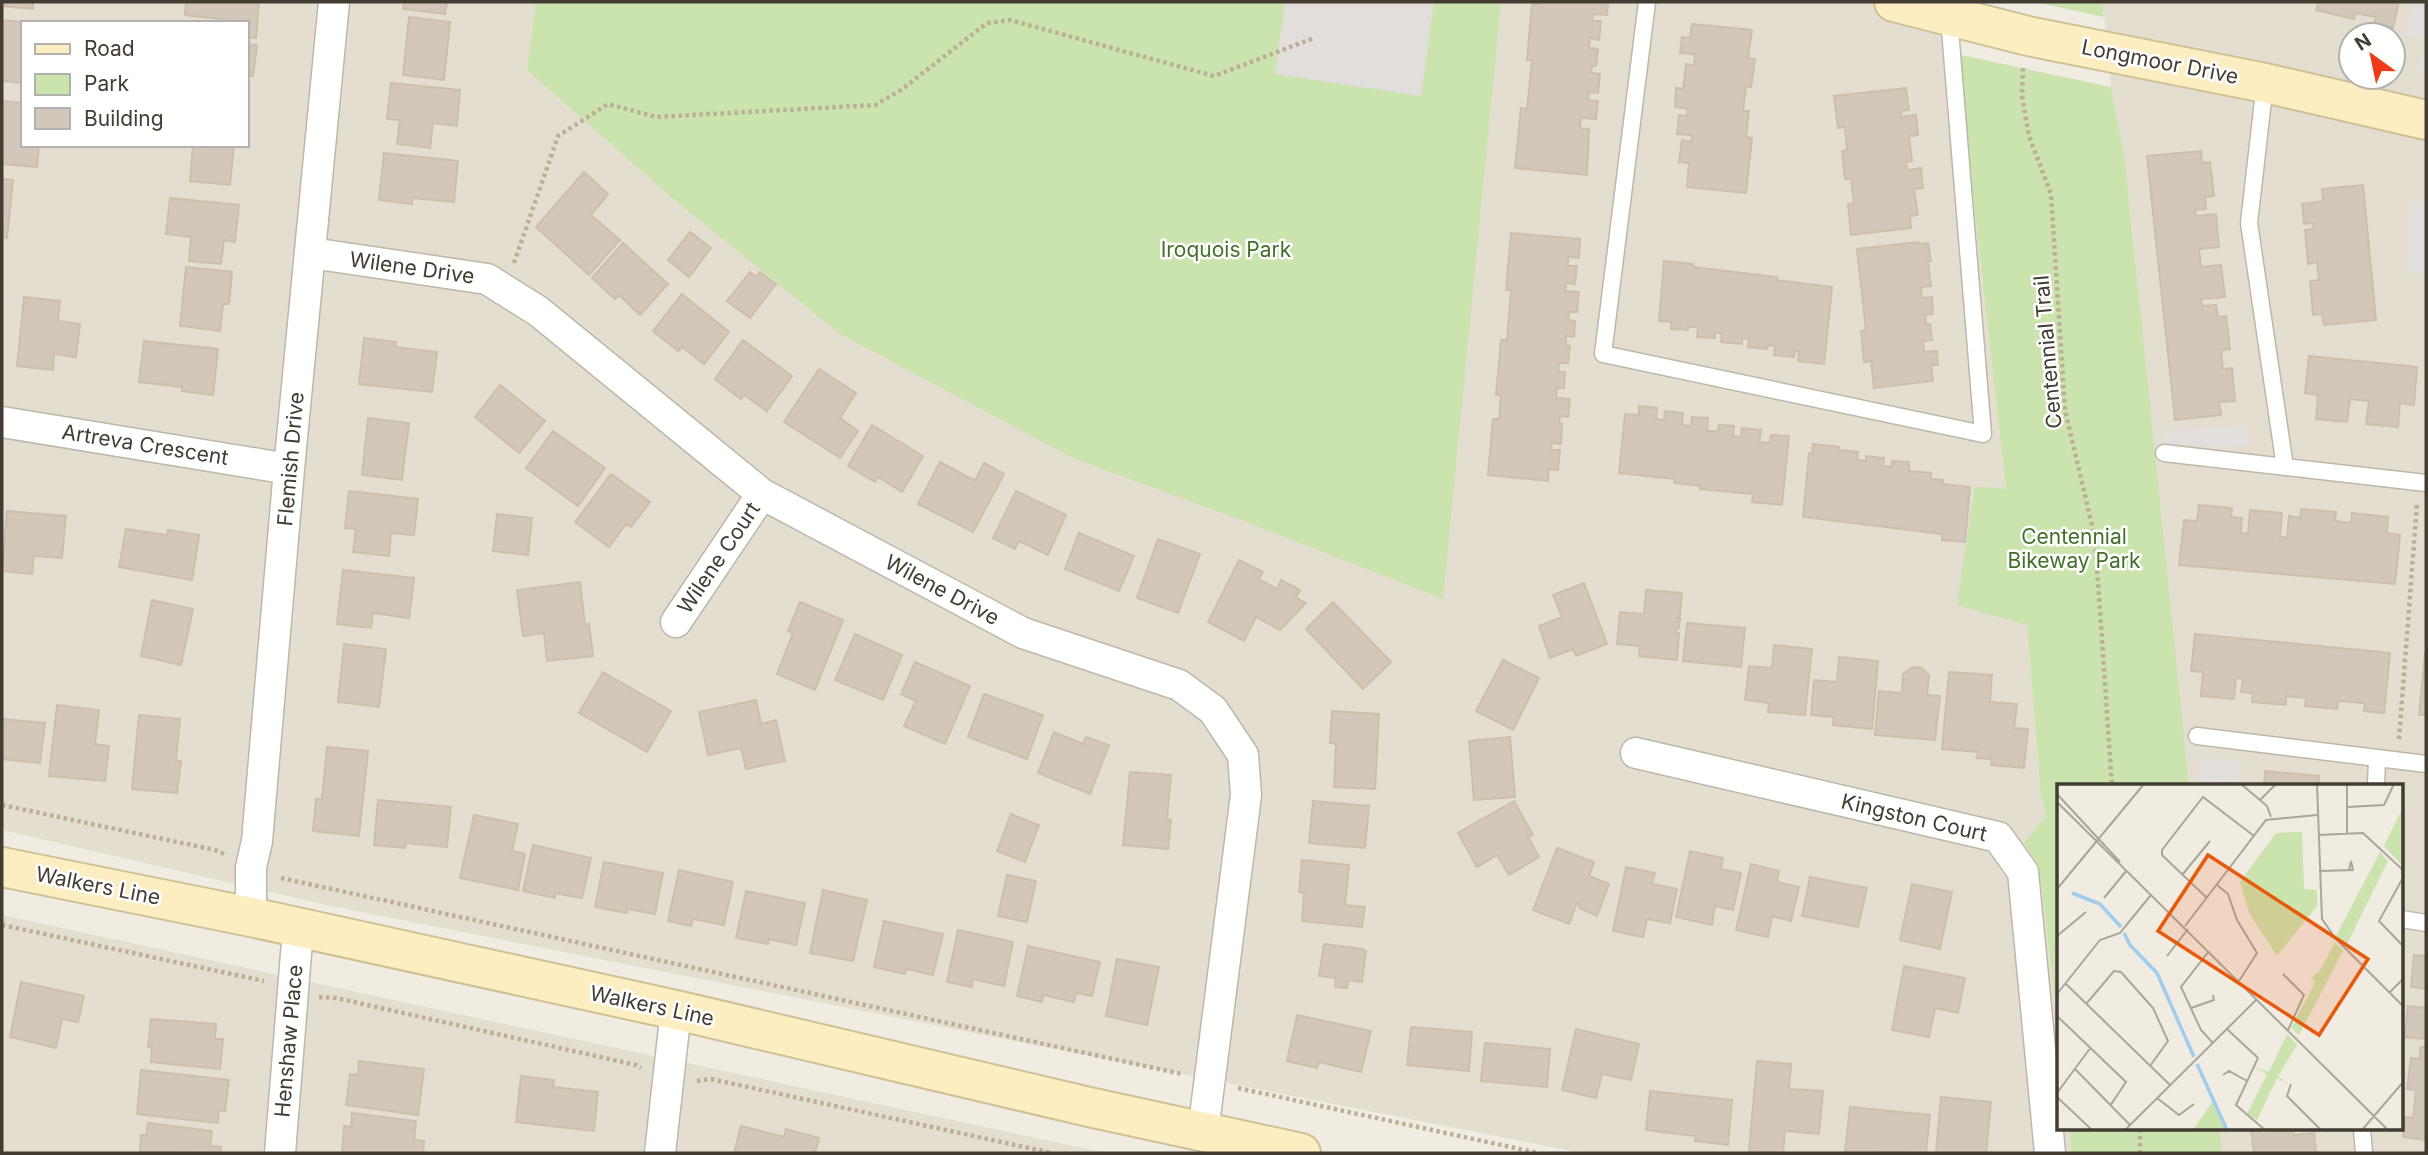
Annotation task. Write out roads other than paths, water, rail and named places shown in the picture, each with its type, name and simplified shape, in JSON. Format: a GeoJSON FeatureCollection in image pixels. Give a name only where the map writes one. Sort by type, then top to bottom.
{"type":"FeatureCollection","features":[{"type":"Feature","properties":{"kind":"main road","name":"Longmoor Drive"},"geometry":{"type":"LineString","coordinates":[[1894,2],[2028,36],[2265,83],[2426,120]]}},
{"type":"Feature","properties":{"kind":"main road","name":"Walkers Line"},"geometry":{"type":"LineString","coordinates":[[2,867],[251,917],[676,1010],[1089,1108],[1301,1153]]}},
{"type":"Feature","properties":{"kind":"street","name":"Flemish Drive"},"geometry":{"type":"LineString","coordinates":[[251,917],[251,867],[257,841],[289,469],[334,2]]}},
{"type":"Feature","properties":{"kind":"street","name":"Wilene Drive"},"geometry":{"type":"LineString","coordinates":[[311,253],[487,279],[538,312],[762,494],[1023,634],[1179,685],[1213,710],[1243,755],[1246,795],[1203,1132]]}},
{"type":"Feature","properties":{"kind":"street","name":"Artreva Crescent"},"geometry":{"type":"LineString","coordinates":[[2,422],[289,469]]}},
{"type":"Feature","properties":{"kind":"street","name":"Wilene Court"},"geometry":{"type":"LineString","coordinates":[[676,622],[762,494]]}},
{"type":"Feature","properties":{"kind":"street","name":"Kingston Court"},"geometry":{"type":"LineString","coordinates":[[1636,753],[1998,837],[2023,872],[2050,1153]]}},
{"type":"Feature","properties":{"kind":"street","name":"Henshaw Place"},"geometry":{"type":"LineString","coordinates":[[280,1153],[298,929]]}},
{"type":"Feature","properties":{"kind":"street"},"geometry":{"type":"LineString","coordinates":[[660,1153],[676,1010]]}},
{"type":"Feature","properties":{"kind":"lane"},"geometry":{"type":"LineString","coordinates":[[1647,2],[1603,354],[1983,433],[1949,17]]}},
{"type":"Feature","properties":{"kind":"lane"},"geometry":{"type":"LineString","coordinates":[[2265,83],[2249,223],[2286,467]]}},
{"type":"Feature","properties":{"kind":"lane"},"geometry":{"type":"LineString","coordinates":[[2164,453],[2422,483]]}},
{"type":"Feature","properties":{"kind":"lane"},"geometry":{"type":"LineString","coordinates":[[2197,736],[2426,764]]}},
{"type":"Feature","properties":{"kind":"lane"},"geometry":{"type":"LineString","coordinates":[[2376,784],[2377,759]]}},
{"type":"Feature","properties":{"kind":"lane"},"geometry":{"type":"LineString","coordinates":[[2404,919],[2426,923]]}},
{"type":"Feature","properties":{"kind":"lane"},"geometry":{"type":"LineString","coordinates":[[2362,1130],[2364,1153]]}},
{"type":"Feature","properties":{"kind":"park label","name":"Iroquois Park"},"geometry":{"type":"Point","coordinates":[1226,250]}},
{"type":"Feature","properties":{"kind":"park label","name":"Centennial Bikeway Park"},"geometry":{"type":"Point","coordinates":[2074,549]}}]}
